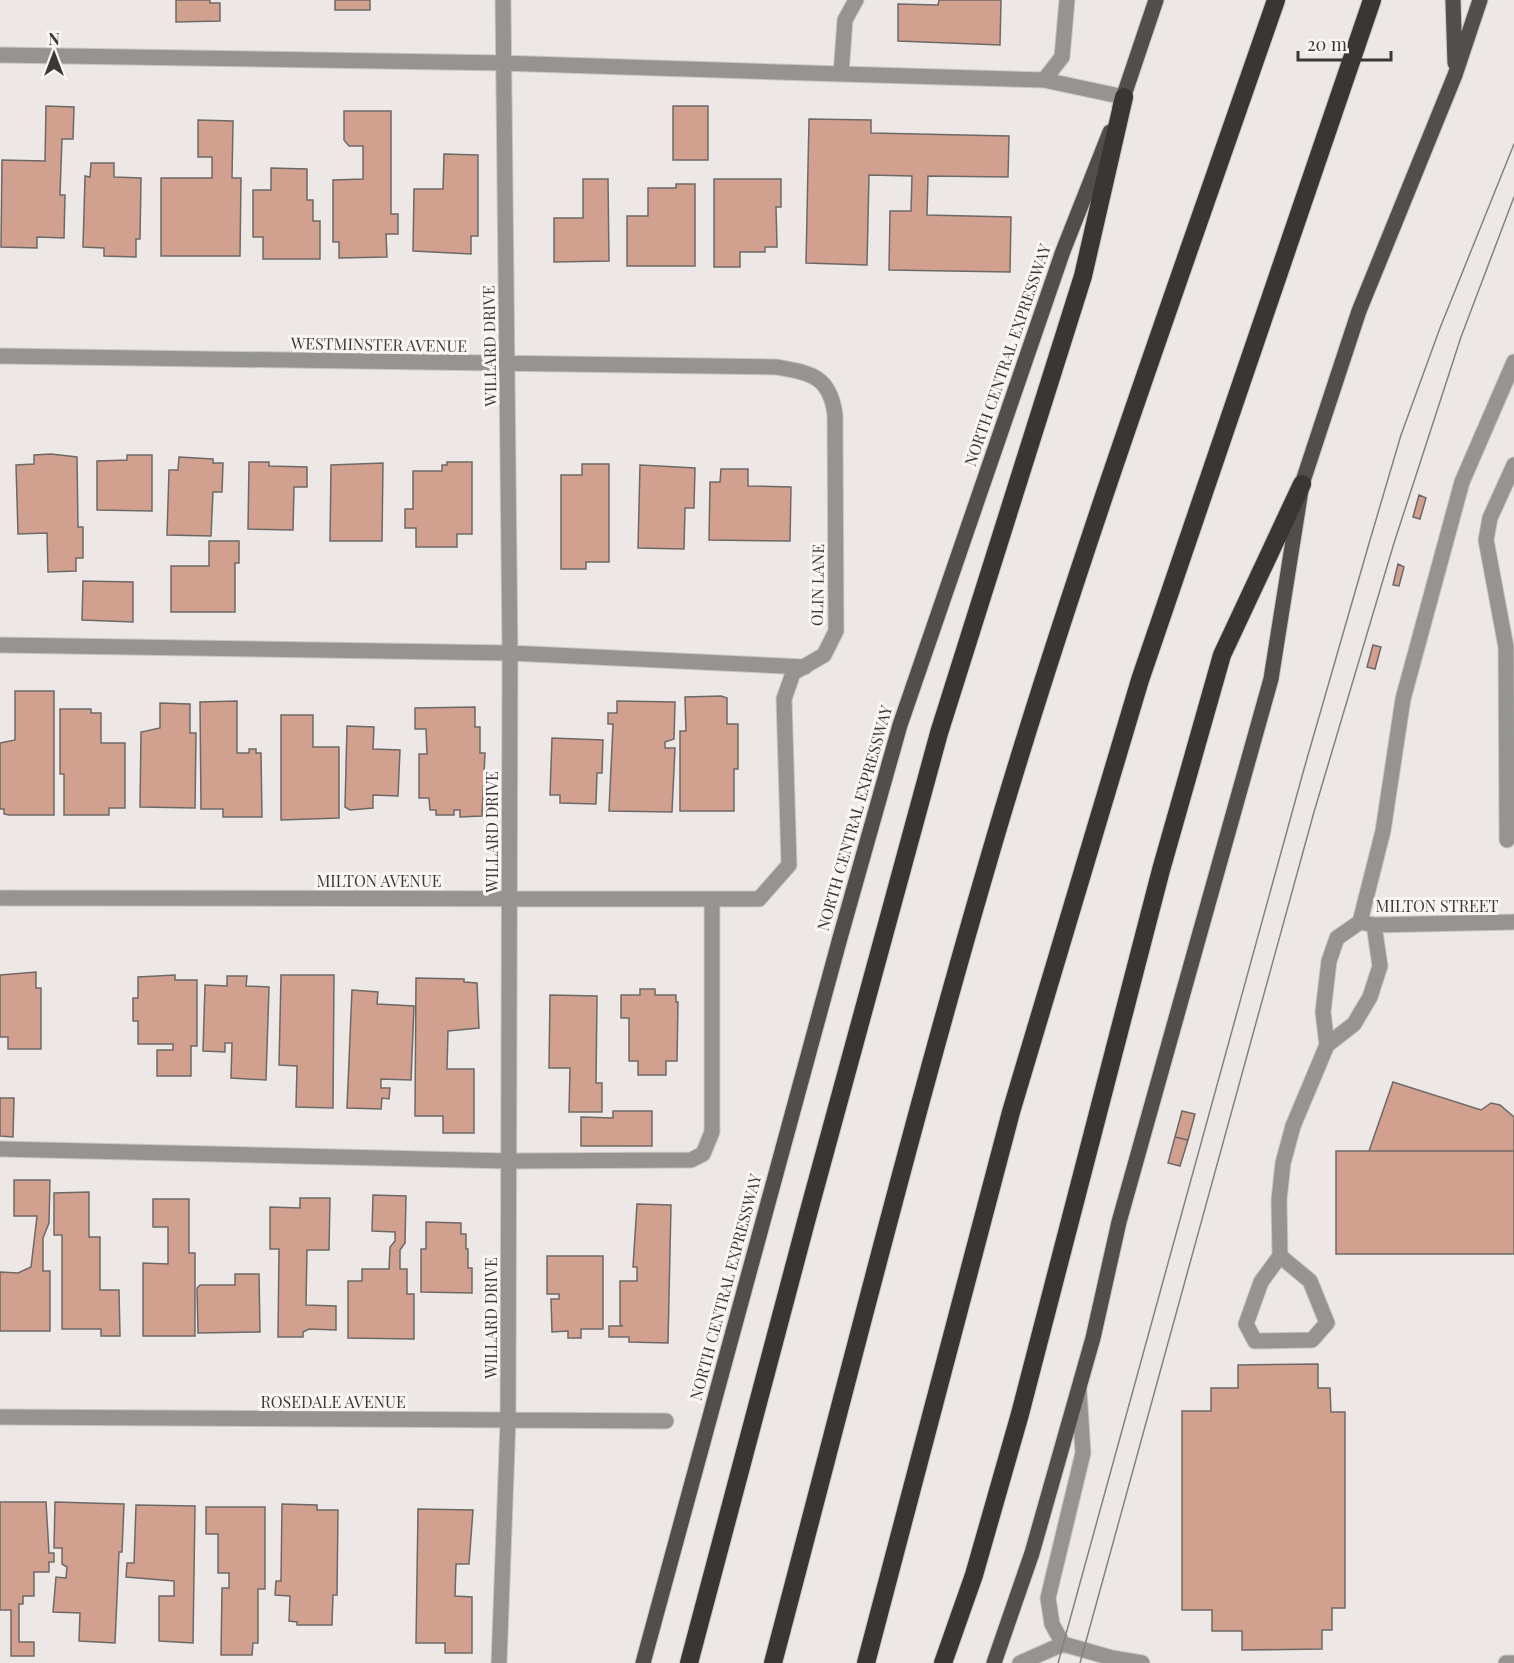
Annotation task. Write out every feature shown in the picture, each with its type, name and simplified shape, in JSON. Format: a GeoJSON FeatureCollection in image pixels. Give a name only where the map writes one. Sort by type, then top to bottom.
{"type":"FeatureCollection","features":[{"type":"Feature","properties":{"kind":"highway"},"geometry":{"type":"LineString","coordinates":[[773,1663],[930,1071],[1004,809],[1081,570],[1276,0]]}},
{"type":"Feature","properties":{"kind":"highway"},"geometry":{"type":"LineString","coordinates":[[866,1663],[1011,1112],[1140,680],[1372,0]]}},
{"type":"Feature","properties":{"kind":"highway"},"geometry":{"type":"LineString","coordinates":[[689,1663],[939,733],[1083,276],[1124,97]]}},
{"type":"Feature","properties":{"kind":"highway"},"geometry":{"type":"LineString","coordinates":[[943,1663],[974,1575],[1020,1414],[1161,870],[1222,655],[1302,484]]}},
{"type":"Feature","properties":{"kind":"main road","name":"NORTH CENTRAL EXPRESSWAY"},"geometry":{"type":"LineString","coordinates":[[643,1663],[900,725],[1063,250],[1124,97],[1156,0]]}},
{"type":"Feature","properties":{"kind":"main road"},"geometry":{"type":"LineString","coordinates":[[1453,0],[1455,75]]}},
{"type":"Feature","properties":{"kind":"main road"},"geometry":{"type":"LineString","coordinates":[[994,1663],[1032,1553],[1093,1338],[1119,1222],[1271,679],[1302,484],[1359,311],[1455,75],[1480,0]]}},
{"type":"Feature","properties":{"kind":"street","name":"WILLARD DRIVE"},"geometry":{"type":"LineString","coordinates":[[499,1663],[508,1421],[510,653],[503,0]]}},
{"type":"Feature","properties":{"kind":"street"},"geometry":{"type":"LineString","coordinates":[[841,74],[845,20],[856,0]]}},
{"type":"Feature","properties":{"kind":"street"},"geometry":{"type":"LineString","coordinates":[[1044,80],[1062,57],[1067,0]]}},
{"type":"Feature","properties":{"kind":"street"},"geometry":{"type":"LineString","coordinates":[[0,55],[504,63],[1044,80],[1124,97]]}},
{"type":"Feature","properties":{"kind":"street","name":"WESTMINSTER AVENUE"},"geometry":{"type":"LineString","coordinates":[[0,356],[776,367],[804,372],[826,385]]}},
{"type":"Feature","properties":{"kind":"street"},"geometry":{"type":"LineString","coordinates":[[1280,1256],[1310,1281],[1327,1323],[1312,1340],[1255,1341],[1246,1324],[1261,1282],[1280,1256],[1279,1200],[1283,1163],[1293,1126],[1327,1045],[1354,1024],[1370,997],[1380,966],[1367,923],[1403,699],[1462,482],[1514,362]]}},
{"type":"Feature","properties":{"kind":"street","name":"OLIN LANE"},"geometry":{"type":"LineString","coordinates":[[759,899],[789,865],[784,699],[794,674],[824,655],[836,631],[835,414],[833,398],[826,385]]}},
{"type":"Feature","properties":{"kind":"street"},"geometry":{"type":"LineString","coordinates":[[1507,840],[1506,647],[1486,540],[1490,518],[1514,465]]}},
{"type":"Feature","properties":{"kind":"street"},"geometry":{"type":"LineString","coordinates":[[0,645],[510,653],[805,667]]}},
{"type":"Feature","properties":{"kind":"street","name":"MILTON AVENUE"},"geometry":{"type":"LineString","coordinates":[[0,898],[759,899]]}},
{"type":"Feature","properties":{"kind":"street"},"geometry":{"type":"LineString","coordinates":[[0,1149],[508,1161],[691,1160],[703,1154],[712,1132],[712,899]]}},
{"type":"Feature","properties":{"kind":"street","name":"MILTON STREET"},"geometry":{"type":"LineString","coordinates":[[1367,923],[1514,922]]}},
{"type":"Feature","properties":{"kind":"street"},"geometry":{"type":"LineString","coordinates":[[1327,1045],[1323,1012],[1329,961],[1337,938],[1367,923]]}},
{"type":"Feature","properties":{"kind":"street"},"geometry":{"type":"LineString","coordinates":[[1063,1644],[1052,1623],[1048,1598],[1083,1453],[1079,1386]]}},
{"type":"Feature","properties":{"kind":"street","name":"ROSEDALE AVENUE"},"geometry":{"type":"LineString","coordinates":[[0,1417],[666,1421]]}},
{"type":"Feature","properties":{"kind":"street"},"geometry":{"type":"LineString","coordinates":[[1020,1663],[1063,1644],[1112,1658],[1142,1663]]}},
{"type":"Feature","properties":{"kind":"street"},"geometry":{"type":"LineString","coordinates":[[1507,1663],[1514,1663]]}},
{"type":"Feature","properties":{"kind":"building"},"geometry":{"type":"Polygon","coordinates":[[[176,0],[210,0],[210,3],[220,3],[220,21],[176,22],[176,0]]]}},
{"type":"Feature","properties":{"kind":"building"},"geometry":{"type":"Polygon","coordinates":[[[335,0],[370,0],[370,10],[335,10],[335,0]]]}},
{"type":"Feature","properties":{"kind":"building"},"geometry":{"type":"Polygon","coordinates":[[[939,0],[1001,0],[1000,45],[898,41],[898,4],[938,5],[939,0]]]}},
{"type":"Feature","properties":{"kind":"building"},"geometry":{"type":"Polygon","coordinates":[[[46,106],[74,107],[73,139],[62,139],[60,195],[65,195],[64,238],[37,237],[37,248],[1,247],[2,160],[45,161],[46,106]]]}},
{"type":"Feature","properties":{"kind":"building"},"geometry":{"type":"Polygon","coordinates":[[[673,106],[708,106],[708,160],[673,160],[673,106]]]}},
{"type":"Feature","properties":{"kind":"building"},"geometry":{"type":"Polygon","coordinates":[[[344,111],[391,111],[391,214],[398,214],[398,234],[386,234],[387,257],[339,258],[339,242],[333,242],[333,180],[363,179],[363,146],[349,146],[344,140],[344,111]]]}},
{"type":"Feature","properties":{"kind":"building"},"geometry":{"type":"Polygon","coordinates":[[[809,119],[871,120],[871,133],[1009,136],[1008,177],[928,176],[927,215],[1011,217],[1010,272],[889,270],[890,211],[911,211],[912,176],[869,175],[867,265],[806,263],[809,119]]]}},
{"type":"Feature","properties":{"kind":"building"},"geometry":{"type":"Polygon","coordinates":[[[198,120],[233,121],[232,178],[241,178],[240,256],[161,256],[161,178],[212,178],[212,157],[198,157],[198,120]]]}},
{"type":"Feature","properties":{"kind":"building"},"geometry":{"type":"Polygon","coordinates":[[[444,154],[478,155],[478,236],[471,236],[471,254],[413,251],[414,189],[443,189],[444,154]]]}},
{"type":"Feature","properties":{"kind":"building"},"geometry":{"type":"Polygon","coordinates":[[[91,163],[114,163],[114,177],[141,178],[140,239],[136,239],[136,257],[104,256],[104,248],[83,247],[85,176],[90,177],[91,163]]]}},
{"type":"Feature","properties":{"kind":"building"},"geometry":{"type":"Polygon","coordinates":[[[271,168],[307,169],[307,200],[313,200],[313,221],[320,221],[320,259],[263,259],[263,237],[253,237],[253,190],[271,190],[271,168]]]}},
{"type":"Feature","properties":{"kind":"building"},"geometry":{"type":"Polygon","coordinates":[[[583,179],[608,179],[609,261],[554,262],[554,218],[583,218],[583,179]]]}},
{"type":"Feature","properties":{"kind":"building"},"geometry":{"type":"Polygon","coordinates":[[[714,179],[781,179],[781,207],[776,207],[777,247],[765,247],[765,252],[740,252],[740,267],[714,267],[714,179]]]}},
{"type":"Feature","properties":{"kind":"building"},"geometry":{"type":"Polygon","coordinates":[[[676,184],[695,184],[695,266],[627,266],[627,216],[648,216],[648,188],[676,188],[676,184]]]}},
{"type":"Feature","properties":{"kind":"building"},"geometry":{"type":"Polygon","coordinates":[[[34,455],[77,457],[78,527],[83,527],[83,558],[76,558],[76,571],[48,572],[47,533],[18,534],[16,465],[34,464],[34,455]]]}},
{"type":"Feature","properties":{"kind":"building"},"geometry":{"type":"Polygon","coordinates":[[[127,455],[152,455],[152,511],[97,510],[97,461],[127,460],[127,455]]]}},
{"type":"Feature","properties":{"kind":"building"},"geometry":{"type":"Polygon","coordinates":[[[179,457],[213,459],[213,463],[223,463],[222,492],[213,492],[211,536],[167,535],[169,470],[178,470],[179,457]]]}},
{"type":"Feature","properties":{"kind":"building"},"geometry":{"type":"Polygon","coordinates":[[[249,462],[269,462],[269,466],[307,467],[307,487],[294,487],[293,530],[248,529],[249,462]]]}},
{"type":"Feature","properties":{"kind":"building"},"geometry":{"type":"Polygon","coordinates":[[[447,462],[472,462],[472,534],[457,534],[457,547],[416,547],[416,528],[405,528],[405,509],[413,509],[413,471],[442,471],[442,465],[447,465],[447,462]]]}},
{"type":"Feature","properties":{"kind":"building"},"geometry":{"type":"Polygon","coordinates":[[[383,463],[382,541],[330,541],[331,465],[383,463]]]}},
{"type":"Feature","properties":{"kind":"building"},"geometry":{"type":"Polygon","coordinates":[[[582,464],[609,464],[609,562],[586,562],[586,569],[561,569],[561,475],[582,475],[582,464]]]}},
{"type":"Feature","properties":{"kind":"building"},"geometry":{"type":"Polygon","coordinates":[[[640,465],[695,468],[694,508],[685,508],[684,549],[638,548],[640,465]]]}},
{"type":"Feature","properties":{"kind":"building"},"geometry":{"type":"Polygon","coordinates":[[[721,469],[748,469],[748,486],[791,487],[790,541],[709,540],[710,482],[720,482],[721,469]]]}},
{"type":"Feature","properties":{"kind":"building"},"geometry":{"type":"Polygon","coordinates":[[[1419,495],[1426,498],[1420,519],[1413,517],[1419,495]]]}},
{"type":"Feature","properties":{"kind":"building"},"geometry":{"type":"Polygon","coordinates":[[[209,541],[239,541],[239,563],[235,563],[235,612],[171,612],[171,566],[209,566],[209,541]]]}},
{"type":"Feature","properties":{"kind":"building"},"geometry":{"type":"Polygon","coordinates":[[[1398,564],[1404,567],[1399,586],[1393,585],[1398,564]]]}},
{"type":"Feature","properties":{"kind":"building"},"geometry":{"type":"Polygon","coordinates":[[[83,581],[133,582],[133,622],[82,620],[83,581]]]}},
{"type":"Feature","properties":{"kind":"building"},"geometry":{"type":"Polygon","coordinates":[[[1373,645],[1381,647],[1375,669],[1367,667],[1373,645]]]}},
{"type":"Feature","properties":{"kind":"building"},"geometry":{"type":"Polygon","coordinates":[[[15,691],[54,691],[54,815],[9,815],[4,814],[4,809],[0,809],[0,743],[15,740],[15,691]]]}},
{"type":"Feature","properties":{"kind":"building"},"geometry":{"type":"Polygon","coordinates":[[[721,696],[727,698],[727,724],[738,724],[738,769],[734,769],[734,811],[680,811],[680,731],[686,731],[685,697],[721,696]]]}},
{"type":"Feature","properties":{"kind":"building"},"geometry":{"type":"Polygon","coordinates":[[[237,701],[237,753],[249,753],[249,749],[256,749],[256,753],[261,753],[262,817],[223,817],[223,809],[201,809],[200,702],[237,701]]]}},
{"type":"Feature","properties":{"kind":"building"},"geometry":{"type":"Polygon","coordinates":[[[617,701],[675,702],[674,739],[665,742],[665,748],[675,748],[672,812],[609,811],[613,724],[608,724],[608,713],[617,713],[617,701]]]}},
{"type":"Feature","properties":{"kind":"building"},"geometry":{"type":"Polygon","coordinates":[[[160,703],[190,704],[190,733],[196,733],[195,808],[140,807],[141,732],[160,728],[160,703]]]}},
{"type":"Feature","properties":{"kind":"building"},"geometry":{"type":"Polygon","coordinates":[[[475,707],[475,727],[480,727],[480,753],[485,753],[482,816],[460,817],[460,810],[454,810],[454,815],[436,815],[436,810],[430,810],[429,798],[419,798],[419,754],[427,754],[426,729],[415,729],[415,708],[475,707]]]}},
{"type":"Feature","properties":{"kind":"building"},"geometry":{"type":"Polygon","coordinates":[[[60,709],[91,709],[91,713],[101,713],[101,743],[125,743],[125,808],[109,808],[109,815],[64,815],[64,774],[60,774],[60,709]]]}},
{"type":"Feature","properties":{"kind":"building"},"geometry":{"type":"Polygon","coordinates":[[[281,715],[313,715],[313,747],[339,747],[339,818],[281,820],[281,715]]]}},
{"type":"Feature","properties":{"kind":"building"},"geometry":{"type":"Polygon","coordinates":[[[347,726],[374,727],[373,749],[400,750],[398,796],[373,795],[373,808],[350,810],[345,807],[347,726]]]}},
{"type":"Feature","properties":{"kind":"building"},"geometry":{"type":"Polygon","coordinates":[[[552,738],[603,740],[602,773],[597,773],[596,804],[560,803],[560,795],[550,795],[552,738]]]}},
{"type":"Feature","properties":{"kind":"building"},"geometry":{"type":"Polygon","coordinates":[[[36,972],[36,988],[41,988],[41,1049],[8,1049],[8,1037],[0,1037],[0,975],[36,972]]]}},
{"type":"Feature","properties":{"kind":"building"},"geometry":{"type":"Polygon","coordinates":[[[175,975],[175,980],[197,980],[197,1046],[191,1046],[191,1076],[157,1076],[157,1050],[173,1050],[173,1044],[138,1044],[138,1021],[133,1021],[133,998],[138,998],[138,977],[175,975]]]}},
{"type":"Feature","properties":{"kind":"building"},"geometry":{"type":"Polygon","coordinates":[[[281,975],[334,975],[333,1108],[296,1107],[297,1066],[279,1065],[281,975]]]}},
{"type":"Feature","properties":{"kind":"building"},"geometry":{"type":"Polygon","coordinates":[[[227,976],[247,976],[246,986],[269,987],[266,1080],[231,1078],[232,1043],[225,1043],[225,1052],[203,1051],[205,985],[227,986],[227,976]]]}},
{"type":"Feature","properties":{"kind":"building"},"geometry":{"type":"Polygon","coordinates":[[[416,978],[464,979],[464,982],[477,983],[479,1028],[448,1031],[447,1069],[474,1069],[474,1133],[443,1133],[443,1116],[415,1116],[416,978]]]}},
{"type":"Feature","properties":{"kind":"building"},"geometry":{"type":"Polygon","coordinates":[[[640,989],[655,989],[655,995],[676,995],[676,1002],[678,1002],[677,1061],[666,1061],[666,1075],[638,1075],[638,1061],[629,1061],[629,1018],[621,1018],[621,995],[640,995],[640,989]]]}},
{"type":"Feature","properties":{"kind":"building"},"geometry":{"type":"Polygon","coordinates":[[[352,990],[378,992],[377,1004],[414,1006],[411,1080],[381,1079],[381,1088],[390,1088],[389,1099],[382,1098],[381,1109],[347,1108],[352,990]]]}},
{"type":"Feature","properties":{"kind":"building"},"geometry":{"type":"Polygon","coordinates":[[[550,995],[597,996],[596,1083],[602,1083],[602,1112],[569,1112],[570,1068],[549,1068],[550,995]]]}},
{"type":"Feature","properties":{"kind":"building"},"geometry":{"type":"Polygon","coordinates":[[[1393,1082],[1481,1110],[1491,1103],[1500,1105],[1514,1117],[1514,1151],[1369,1151],[1393,1082]]]}},
{"type":"Feature","properties":{"kind":"building"},"geometry":{"type":"Polygon","coordinates":[[[0,1098],[14,1098],[13,1137],[0,1136],[0,1098]]]}},
{"type":"Feature","properties":{"kind":"building"},"geometry":{"type":"Polygon","coordinates":[[[613,1111],[652,1111],[652,1146],[581,1146],[581,1117],[613,1118],[613,1111]]]}},
{"type":"Feature","properties":{"kind":"building"},"geometry":{"type":"Polygon","coordinates":[[[1182,1111],[1195,1114],[1188,1140],[1175,1137],[1182,1111]]]}},
{"type":"Feature","properties":{"kind":"building"},"geometry":{"type":"Polygon","coordinates":[[[1175,1137],[1188,1140],[1180,1166],[1168,1163],[1175,1137]]]}},
{"type":"Feature","properties":{"kind":"building"},"geometry":{"type":"Polygon","coordinates":[[[1336,1151],[1514,1151],[1514,1254],[1336,1254],[1336,1151]]]}},
{"type":"Feature","properties":{"kind":"building"},"geometry":{"type":"Polygon","coordinates":[[[14,1180],[50,1180],[49,1223],[43,1238],[43,1271],[50,1271],[50,1331],[0,1331],[0,1272],[18,1273],[31,1267],[37,1216],[14,1216],[14,1180]]]}},
{"type":"Feature","properties":{"kind":"building"},"geometry":{"type":"Polygon","coordinates":[[[89,1192],[89,1237],[100,1237],[100,1290],[119,1290],[120,1336],[101,1336],[101,1329],[62,1329],[62,1235],[54,1235],[54,1193],[89,1192]]]}},
{"type":"Feature","properties":{"kind":"building"},"geometry":{"type":"Polygon","coordinates":[[[373,1195],[406,1196],[405,1243],[400,1250],[400,1269],[407,1269],[407,1294],[414,1294],[414,1339],[348,1338],[348,1281],[362,1281],[362,1269],[389,1269],[390,1247],[395,1241],[395,1232],[372,1231],[373,1195]]]}},
{"type":"Feature","properties":{"kind":"building"},"geometry":{"type":"Polygon","coordinates":[[[300,1198],[330,1198],[329,1250],[307,1250],[306,1305],[336,1306],[336,1330],[309,1329],[303,1332],[303,1337],[278,1337],[279,1249],[270,1249],[270,1207],[300,1208],[300,1198]]]}},
{"type":"Feature","properties":{"kind":"building"},"geometry":{"type":"Polygon","coordinates":[[[153,1199],[189,1199],[189,1253],[195,1253],[195,1336],[143,1336],[143,1263],[168,1264],[168,1227],[153,1227],[153,1199]]]}},
{"type":"Feature","properties":{"kind":"building"},"geometry":{"type":"Polygon","coordinates":[[[637,1204],[671,1205],[668,1343],[629,1342],[629,1337],[609,1337],[609,1326],[622,1326],[620,1324],[620,1281],[637,1281],[637,1267],[633,1267],[637,1204]]]}},
{"type":"Feature","properties":{"kind":"building"},"geometry":{"type":"Polygon","coordinates":[[[426,1222],[461,1223],[461,1234],[466,1234],[468,1268],[472,1268],[472,1293],[421,1292],[421,1249],[426,1249],[426,1222]]]}},
{"type":"Feature","properties":{"kind":"building"},"geometry":{"type":"Polygon","coordinates":[[[547,1256],[603,1256],[603,1329],[581,1329],[581,1338],[568,1338],[568,1331],[552,1332],[551,1299],[559,1299],[559,1294],[547,1294],[547,1256]]]}},
{"type":"Feature","properties":{"kind":"building"},"geometry":{"type":"Polygon","coordinates":[[[235,1274],[259,1274],[260,1332],[198,1333],[197,1288],[200,1285],[235,1285],[235,1274]]]}},
{"type":"Feature","properties":{"kind":"building"},"geometry":{"type":"Polygon","coordinates":[[[1318,1364],[1318,1388],[1330,1388],[1331,1412],[1345,1412],[1345,1608],[1332,1608],[1332,1630],[1322,1630],[1322,1649],[1242,1650],[1242,1631],[1212,1631],[1212,1610],[1182,1610],[1182,1411],[1211,1411],[1211,1388],[1238,1388],[1238,1365],[1318,1364]]]}},
{"type":"Feature","properties":{"kind":"building"},"geometry":{"type":"Polygon","coordinates":[[[0,1502],[46,1502],[49,1553],[54,1553],[54,1562],[49,1562],[49,1572],[34,1572],[34,1596],[23,1596],[23,1604],[19,1604],[19,1642],[34,1642],[34,1656],[11,1656],[11,1610],[0,1610],[0,1502]]]}},
{"type":"Feature","properties":{"kind":"building"},"geometry":{"type":"Polygon","coordinates":[[[55,1502],[124,1504],[122,1552],[119,1552],[115,1643],[79,1641],[80,1613],[53,1612],[56,1577],[66,1578],[67,1567],[62,1564],[62,1548],[54,1548],[55,1502]]]}},
{"type":"Feature","properties":{"kind":"building"},"geometry":{"type":"Polygon","coordinates":[[[282,1504],[317,1505],[317,1510],[338,1510],[337,1595],[333,1595],[332,1625],[297,1625],[297,1622],[289,1621],[290,1596],[275,1595],[276,1581],[281,1581],[282,1504]]]}},
{"type":"Feature","properties":{"kind":"building"},"geometry":{"type":"Polygon","coordinates":[[[136,1505],[195,1506],[193,1643],[159,1641],[159,1596],[174,1596],[174,1581],[126,1577],[127,1563],[134,1563],[136,1505]]]}},
{"type":"Feature","properties":{"kind":"building"},"geometry":{"type":"Polygon","coordinates":[[[206,1507],[265,1507],[265,1589],[258,1589],[258,1643],[253,1643],[252,1655],[221,1655],[222,1588],[229,1588],[229,1573],[218,1573],[218,1534],[206,1534],[206,1507]]]}},
{"type":"Feature","properties":{"kind":"building"},"geometry":{"type":"Polygon","coordinates":[[[418,1509],[473,1510],[469,1564],[456,1564],[455,1596],[472,1597],[472,1653],[445,1653],[445,1643],[416,1643],[418,1509]]]}},
{"type":"Feature","properties":{"kind":"tram line"},"geometry":{"type":"LineString","coordinates":[[1058,1663],[1304,769],[1401,435],[1440,328],[1514,144]]}},
{"type":"Feature","properties":{"kind":"tram line"},"geometry":{"type":"LineString","coordinates":[[1080,1663],[1314,812],[1394,543],[1461,337],[1514,197]]}}]}
